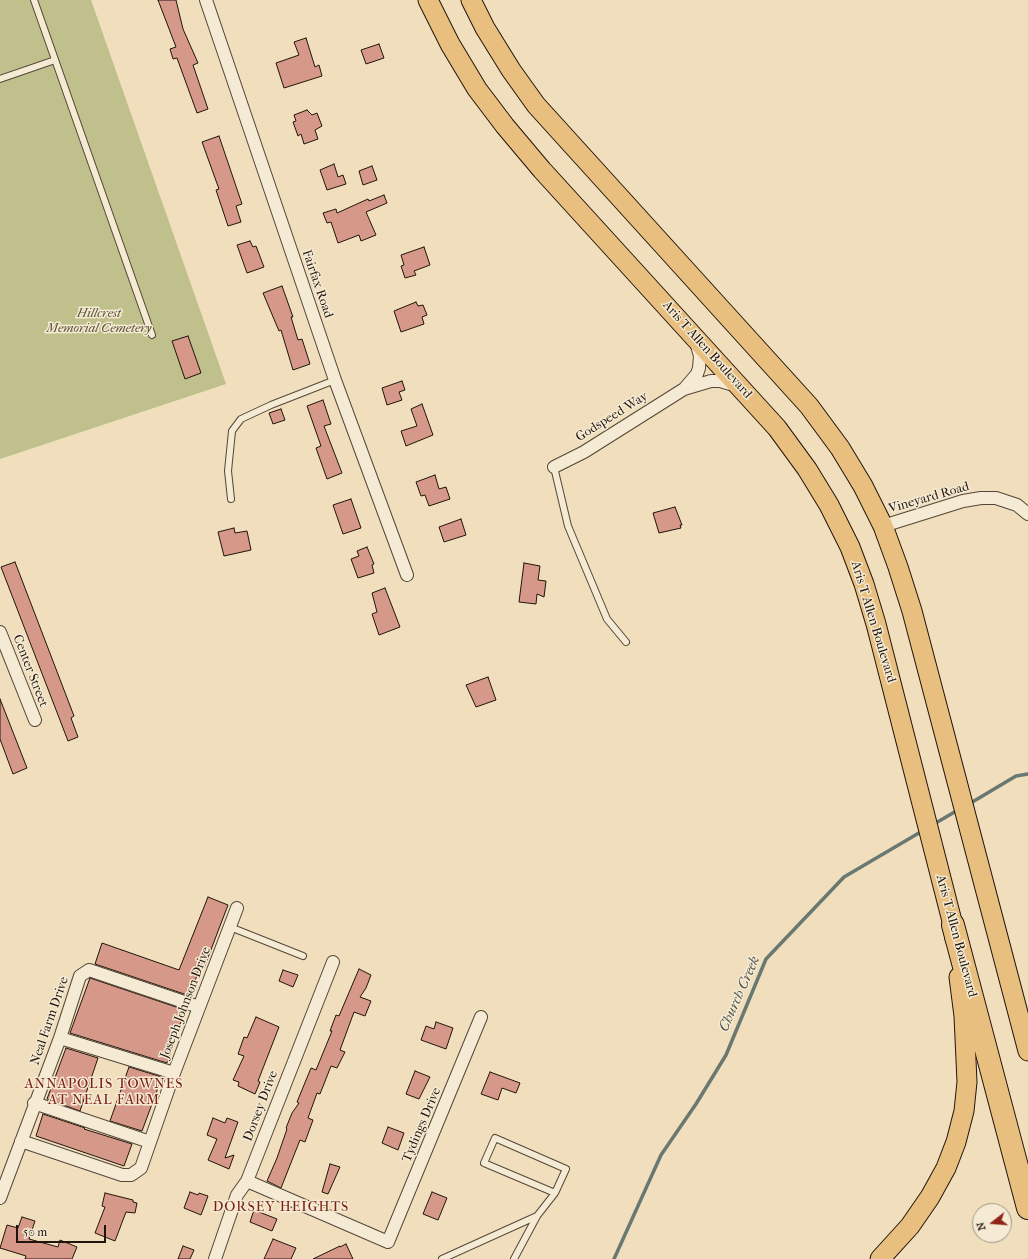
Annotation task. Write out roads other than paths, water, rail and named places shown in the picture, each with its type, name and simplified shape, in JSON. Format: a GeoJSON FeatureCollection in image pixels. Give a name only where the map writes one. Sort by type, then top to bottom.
{"type":"FeatureCollection","features":[{"type":"Feature","properties":{"kind":"highway","name":"Aris T Allen Boulevard"},"geometry":{"type":"LineString","coordinates":[[951,919],[1028,1208]]}},
{"type":"Feature","properties":{"kind":"main road","name":"Aris T Allen Boulevard"},"geometry":{"type":"LineString","coordinates":[[428,0],[450,44],[478,89],[504,126],[542,170],[778,428],[807,469],[829,505],[850,547],[876,624],[951,919]]}},
{"type":"Feature","properties":{"kind":"main road"},"geometry":{"type":"LineString","coordinates":[[471,0],[485,28],[511,70],[536,105],[809,406],[840,448],[863,486],[883,526],[912,611],[1028,1051]]}},
{"type":"Feature","properties":{"kind":"main road"},"geometry":{"type":"LineString","coordinates":[[880,1259],[910,1226],[930,1198],[946,1168],[956,1142],[964,1111],[967,1082],[966,1052],[951,919]]}},
{"type":"Feature","properties":{"kind":"street","name":"Fairfax Road"},"geometry":{"type":"LineString","coordinates":[[206,0],[335,380],[407,575]]}},
{"type":"Feature","properties":{"kind":"street","name":"Godspeed Way"},"geometry":{"type":"LineString","coordinates":[[554,467],[584,452],[684,389],[697,374],[699,368],[700,356],[694,335]]}},
{"type":"Feature","properties":{"kind":"street","name":"Godspeed Way"},"geometry":{"type":"LineString","coordinates":[[684,389],[714,381],[741,388]]}},
{"type":"Feature","properties":{"kind":"street","name":"Vineyard Road"},"geometry":{"type":"LineString","coordinates":[[883,526],[963,501],[981,498],[996,498],[1017,505],[1028,514]]}},
{"type":"Feature","properties":{"kind":"street","name":"Center Street"},"geometry":{"type":"LineString","coordinates":[[0,632],[35,720]]}},
{"type":"Feature","properties":{"kind":"street","name":"Joseph Johnson Drive"},"geometry":{"type":"LineString","coordinates":[[21,1141],[122,1176],[132,1175],[141,1168],[174,1073],[237,908]]}},
{"type":"Feature","properties":{"kind":"street","name":"Dorsey Drive"},"geometry":{"type":"LineString","coordinates":[[215,1259],[237,1195],[247,1181],[333,962]]}},
{"type":"Feature","properties":{"kind":"street","name":"Neal Farm Drive"},"geometry":{"type":"LineString","coordinates":[[0,1198],[34,1103],[60,1038],[80,976],[89,970],[199,1007]]}},
{"type":"Feature","properties":{"kind":"street","name":"Tydings Drive"},"geometry":{"type":"LineString","coordinates":[[247,1181],[388,1242],[482,1018]]}},
{"type":"Feature","properties":{"kind":"street"},"geometry":{"type":"LineString","coordinates":[[60,1038],[174,1073]]}},
{"type":"Feature","properties":{"kind":"street"},"geometry":{"type":"LineString","coordinates":[[34,1103],[150,1142]]}},
{"type":"Feature","properties":{"kind":"lane"},"geometry":{"type":"LineString","coordinates":[[34,0],[152,335]]}},
{"type":"Feature","properties":{"kind":"lane"},"geometry":{"type":"LineString","coordinates":[[0,79],[55,60]]}},
{"type":"Feature","properties":{"kind":"lane"},"geometry":{"type":"LineString","coordinates":[[231,499],[228,471],[232,431],[241,419],[271,405],[335,380]]}},
{"type":"Feature","properties":{"kind":"lane"},"geometry":{"type":"LineString","coordinates":[[554,467],[568,526],[607,619],[626,642]]}},
{"type":"Feature","properties":{"kind":"lane"},"geometry":{"type":"LineString","coordinates":[[230,927],[303,956]]}},
{"type":"Feature","properties":{"kind":"lane"},"geometry":{"type":"LineString","coordinates":[[514,1259],[537,1216],[555,1193],[566,1169],[495,1138],[484,1163],[555,1193]]}},
{"type":"Feature","properties":{"kind":"lane"},"geometry":{"type":"LineString","coordinates":[[442,1259],[537,1216]]}},
{"type":"Feature","properties":{"kind":"waterway","name":"Church Creek"},"geometry":{"type":"LineString","coordinates":[[969,804],[1016,776],[1028,774]]}},
{"type":"Feature","properties":{"kind":"waterway","name":"Church Creek"},"geometry":{"type":"LineString","coordinates":[[934,824],[958,810]]}},
{"type":"Feature","properties":{"kind":"waterway","name":"Church Creek"},"geometry":{"type":"LineString","coordinates":[[614,1259],[661,1155],[696,1104],[726,1055],[766,959],[844,877],[924,830]]}},
{"type":"Feature","properties":{"kind":"district","name":"ANNAPOLIS TOWNES AT NEAL FARM"},"geometry":{"type":"Point","coordinates":[104,1094]}},
{"type":"Feature","properties":{"kind":"district","name":"DORSEY HEIGHTS"},"geometry":{"type":"Point","coordinates":[281,1208]}},
{"type":"Feature","properties":{"kind":"park label","name":"Hillcrest Memorial Cemetery"},"geometry":{"type":"Point","coordinates":[99,322]}}]}
